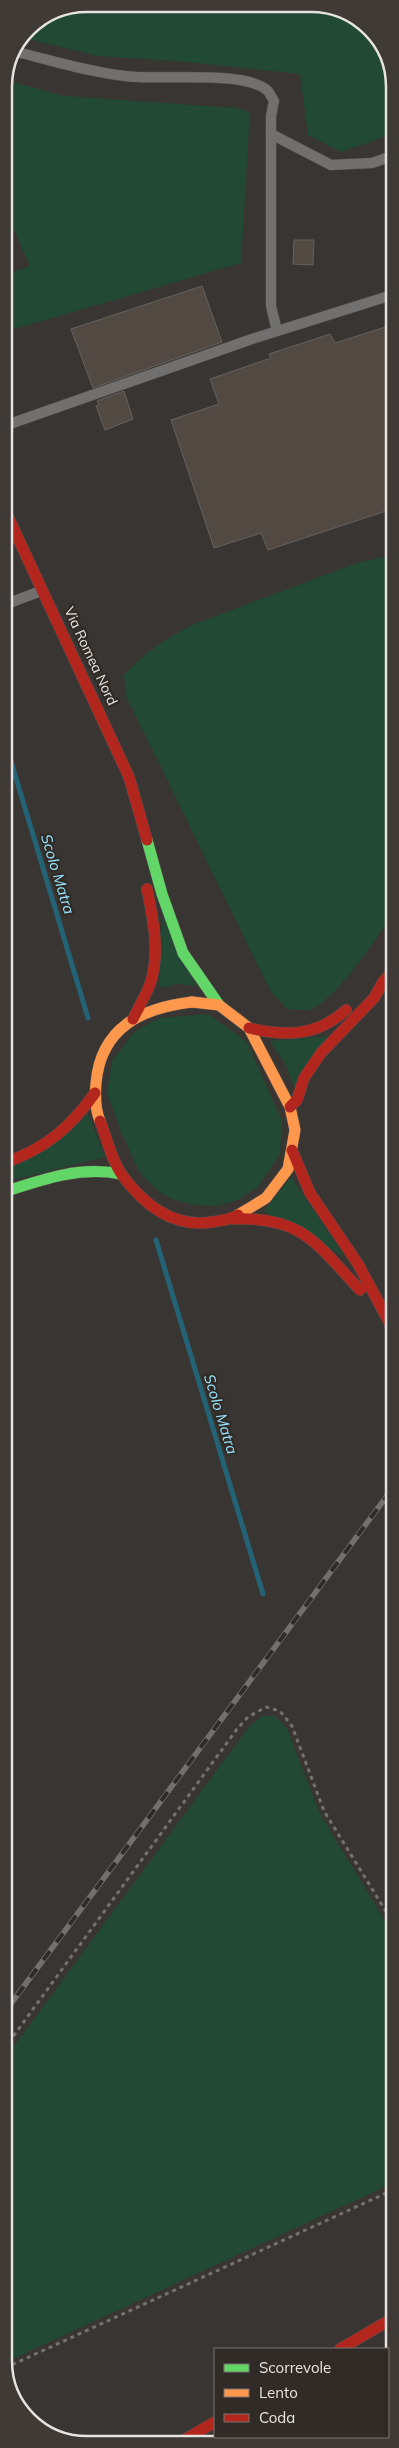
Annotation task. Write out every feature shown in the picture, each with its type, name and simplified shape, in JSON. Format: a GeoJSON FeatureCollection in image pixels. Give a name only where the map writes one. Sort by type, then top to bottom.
{"type":"FeatureCollection","features":[{"type":"Feature","properties":{"kind":"main road","name":"Via Romea Nord"},"geometry":{"type":"LineString","coordinates":[[12,525],[129,777],[140,821],[183,953],[219,1005]]}},
{"type":"Feature","properties":{"kind":"main road","name":"Via Romea Nord"},"geometry":{"type":"LineString","coordinates":[[132,1019],[148,991],[156,955],[152,912],[145,879],[140,821]]}},
{"type":"Feature","properties":{"kind":"main road"},"geometry":{"type":"LineString","coordinates":[[290,1108],[296,1100],[304,1078],[321,1053],[374,998],[386,979]]}},
{"type":"Feature","properties":{"kind":"main road"},"geometry":{"type":"LineString","coordinates":[[383,982],[362,994],[322,1029],[306,1034],[270,1034],[249,1028],[219,1005],[192,1002],[165,1005],[132,1019],[116,1033],[105,1049],[97,1070],[95,1093],[98,1116],[121,1174],[153,1208],[174,1220],[200,1224],[255,1216],[296,1226],[386,1316]]}},
{"type":"Feature","properties":{"kind":"main road"},"geometry":{"type":"LineString","coordinates":[[232,1219],[266,1198],[288,1169],[294,1130],[290,1108],[249,1028]]}},
{"type":"Feature","properties":{"kind":"main road"},"geometry":{"type":"LineString","coordinates":[[12,1160],[44,1147],[76,1121],[95,1093]]}},
{"type":"Feature","properties":{"kind":"main road"},"geometry":{"type":"LineString","coordinates":[[292,1150],[300,1175],[316,1204],[353,1257],[386,1316]]}},
{"type":"Feature","properties":{"kind":"main road"},"geometry":{"type":"LineString","coordinates":[[12,1189],[57,1175],[108,1170],[121,1174]]}},
{"type":"Feature","properties":{"kind":"main road"},"geometry":{"type":"LineString","coordinates":[[342,2348],[386,2322]]}},
{"type":"Feature","properties":{"kind":"main road"},"geometry":{"type":"LineString","coordinates":[[192,2436],[214,2423]]}},
{"type":"Feature","properties":{"kind":"lane"},"geometry":{"type":"LineString","coordinates":[[21,53],[78,68],[126,76],[220,78],[250,83],[268,91],[274,101],[271,116],[271,306],[277,331]]}},
{"type":"Feature","properties":{"kind":"lane"},"geometry":{"type":"LineString","coordinates":[[271,134],[331,165],[372,163],[386,158]]}},
{"type":"Feature","properties":{"kind":"lane"},"geometry":{"type":"LineString","coordinates":[[12,423],[277,331],[386,297]]}},
{"type":"Feature","properties":{"kind":"lane"},"geometry":{"type":"LineString","coordinates":[[12,600],[44,590]]}},
{"type":"Feature","properties":{"kind":"path"},"geometry":{"type":"LineString","coordinates":[[13,2037],[237,1729],[248,1717],[266,1707],[280,1711],[292,1726],[324,1811],[386,1911]]}},
{"type":"Feature","properties":{"kind":"path"},"geometry":{"type":"LineString","coordinates":[[13,2364],[386,2193]]}},
{"type":"Feature","properties":{"kind":"green space"},"geometry":{"type":"Polygon","coordinates":[[[87,12],[312,12],[331,15],[345,20],[361,31],[379,54],[383,63],[386,82],[386,136],[341,152],[308,135],[300,74],[188,62],[98,56],[30,39],[46,25],[59,18],[87,12]]]}},
{"type":"Feature","properties":{"kind":"green space"},"geometry":{"type":"Polygon","coordinates":[[[13,82],[64,96],[235,108],[250,112],[241,263],[12,330],[12,272],[30,266],[12,225],[13,82]]]}},
{"type":"Feature","properties":{"kind":"green space"},"geometry":{"type":"Polygon","coordinates":[[[386,557],[386,924],[346,978],[324,1001],[311,1009],[287,1009],[271,992],[126,696],[124,675],[155,648],[190,626],[357,563],[386,557]]]}},
{"type":"Feature","properties":{"kind":"green space"},"geometry":{"type":"Polygon","coordinates":[[[163,914],[196,986],[178,984],[159,988],[163,914]]]}},
{"type":"Feature","properties":{"kind":"green space"},"geometry":{"type":"Polygon","coordinates":[[[208,1014],[247,1042],[282,1121],[280,1154],[258,1187],[237,1200],[217,1206],[195,1205],[175,1200],[161,1193],[148,1181],[139,1171],[122,1134],[107,1093],[112,1061],[134,1032],[160,1018],[208,1014]]]}},
{"type":"Feature","properties":{"kind":"green space"},"geometry":{"type":"Polygon","coordinates":[[[328,1036],[295,1088],[285,1064],[270,1041],[328,1036]]]}},
{"type":"Feature","properties":{"kind":"green space"},"geometry":{"type":"Polygon","coordinates":[[[87,1111],[105,1157],[12,1180],[12,1163],[87,1111]]]}},
{"type":"Feature","properties":{"kind":"green space"},"geometry":{"type":"Polygon","coordinates":[[[291,1177],[345,1257],[264,1211],[291,1177]]]}},
{"type":"Feature","properties":{"kind":"green space"},"geometry":{"type":"Polygon","coordinates":[[[262,1716],[275,1716],[287,1729],[320,1814],[386,1922],[386,2186],[13,2359],[13,2048],[248,1728],[262,1716]]]}},
{"type":"Feature","properties":{"kind":"building"},"geometry":{"type":"Polygon","coordinates":[[[294,240],[314,240],[313,265],[293,264],[294,240]]]}},
{"type":"Feature","properties":{"kind":"building"},"geometry":{"type":"Polygon","coordinates":[[[202,286],[222,342],[93,388],[71,329],[202,286]]]}},
{"type":"Feature","properties":{"kind":"building"},"geometry":{"type":"Polygon","coordinates":[[[386,327],[386,511],[268,550],[261,533],[214,548],[171,420],[219,404],[210,379],[271,358],[269,354],[330,334],[335,343],[386,327]]]}},
{"type":"Feature","properties":{"kind":"building"},"geometry":{"type":"Polygon","coordinates":[[[124,391],[133,419],[105,430],[96,406],[99,405],[97,401],[124,391]]]}},
{"type":"Feature","properties":{"kind":"waterway","name":"Scolo Matra"},"geometry":{"type":"LineString","coordinates":[[12,766],[88,1018]]}},
{"type":"Feature","properties":{"kind":"waterway","name":"Scolo Matra"},"geometry":{"type":"LineString","coordinates":[[156,1240],[263,1594]]}},
{"type":"Feature","properties":{"kind":"railway"},"geometry":{"type":"LineString","coordinates":[[13,2001],[386,1497]]}},
{"type":"Feature","properties":{"kind":"traffic: fast"},"geometry":{"type":"LineString","coordinates":[[147,840],[162,894],[183,953],[219,1005]]}},
{"type":"Feature","properties":{"kind":"traffic: fast"},"geometry":{"type":"LineString","coordinates":[[12,1189],[47,1178],[76,1173],[106,1172],[121,1174]]}},
{"type":"Feature","properties":{"kind":"traffic: slow"},"geometry":{"type":"LineString","coordinates":[[192,1002],[219,1005],[249,1028],[290,1107],[295,1130],[288,1169],[266,1198],[238,1215]]}},
{"type":"Feature","properties":{"kind":"traffic: slow"},"geometry":{"type":"LineString","coordinates":[[100,1121],[97,1112],[96,1083],[106,1048],[115,1034],[127,1024],[157,1009],[192,1002]]}},
{"type":"Feature","properties":{"kind":"traffic: jam"},"geometry":{"type":"LineString","coordinates":[[12,526],[129,777],[147,840]]}},
{"type":"Feature","properties":{"kind":"traffic: jam"},"geometry":{"type":"LineString","coordinates":[[133,1019],[149,986],[154,970],[155,935],[147,889]]}},
{"type":"Feature","properties":{"kind":"traffic: jam"},"geometry":{"type":"LineString","coordinates":[[290,1107],[297,1100],[304,1078],[321,1053],[374,998],[386,979]]}},
{"type":"Feature","properties":{"kind":"traffic: jam"},"geometry":{"type":"LineString","coordinates":[[249,1028],[276,1033],[300,1032],[324,1025],[346,1010]]}},
{"type":"Feature","properties":{"kind":"traffic: jam"},"geometry":{"type":"LineString","coordinates":[[12,1160],[32,1151],[56,1136],[76,1117],[95,1093]]}},
{"type":"Feature","properties":{"kind":"traffic: jam"},"geometry":{"type":"LineString","coordinates":[[100,1121],[118,1169],[131,1186],[150,1205],[173,1218],[198,1223],[215,1222],[238,1215]]}},
{"type":"Feature","properties":{"kind":"traffic: jam"},"geometry":{"type":"LineString","coordinates":[[292,1150],[310,1193],[358,1264],[386,1316]]}},
{"type":"Feature","properties":{"kind":"traffic: jam"},"geometry":{"type":"LineString","coordinates":[[234,1219],[257,1219],[276,1222],[292,1228],[306,1236],[319,1247],[360,1290]]}},
{"type":"Feature","properties":{"kind":"traffic: jam"},"geometry":{"type":"LineString","coordinates":[[342,2348],[386,2322]]}},
{"type":"Feature","properties":{"kind":"traffic: jam"},"geometry":{"type":"LineString","coordinates":[[192,2436],[214,2423]]}}]}
